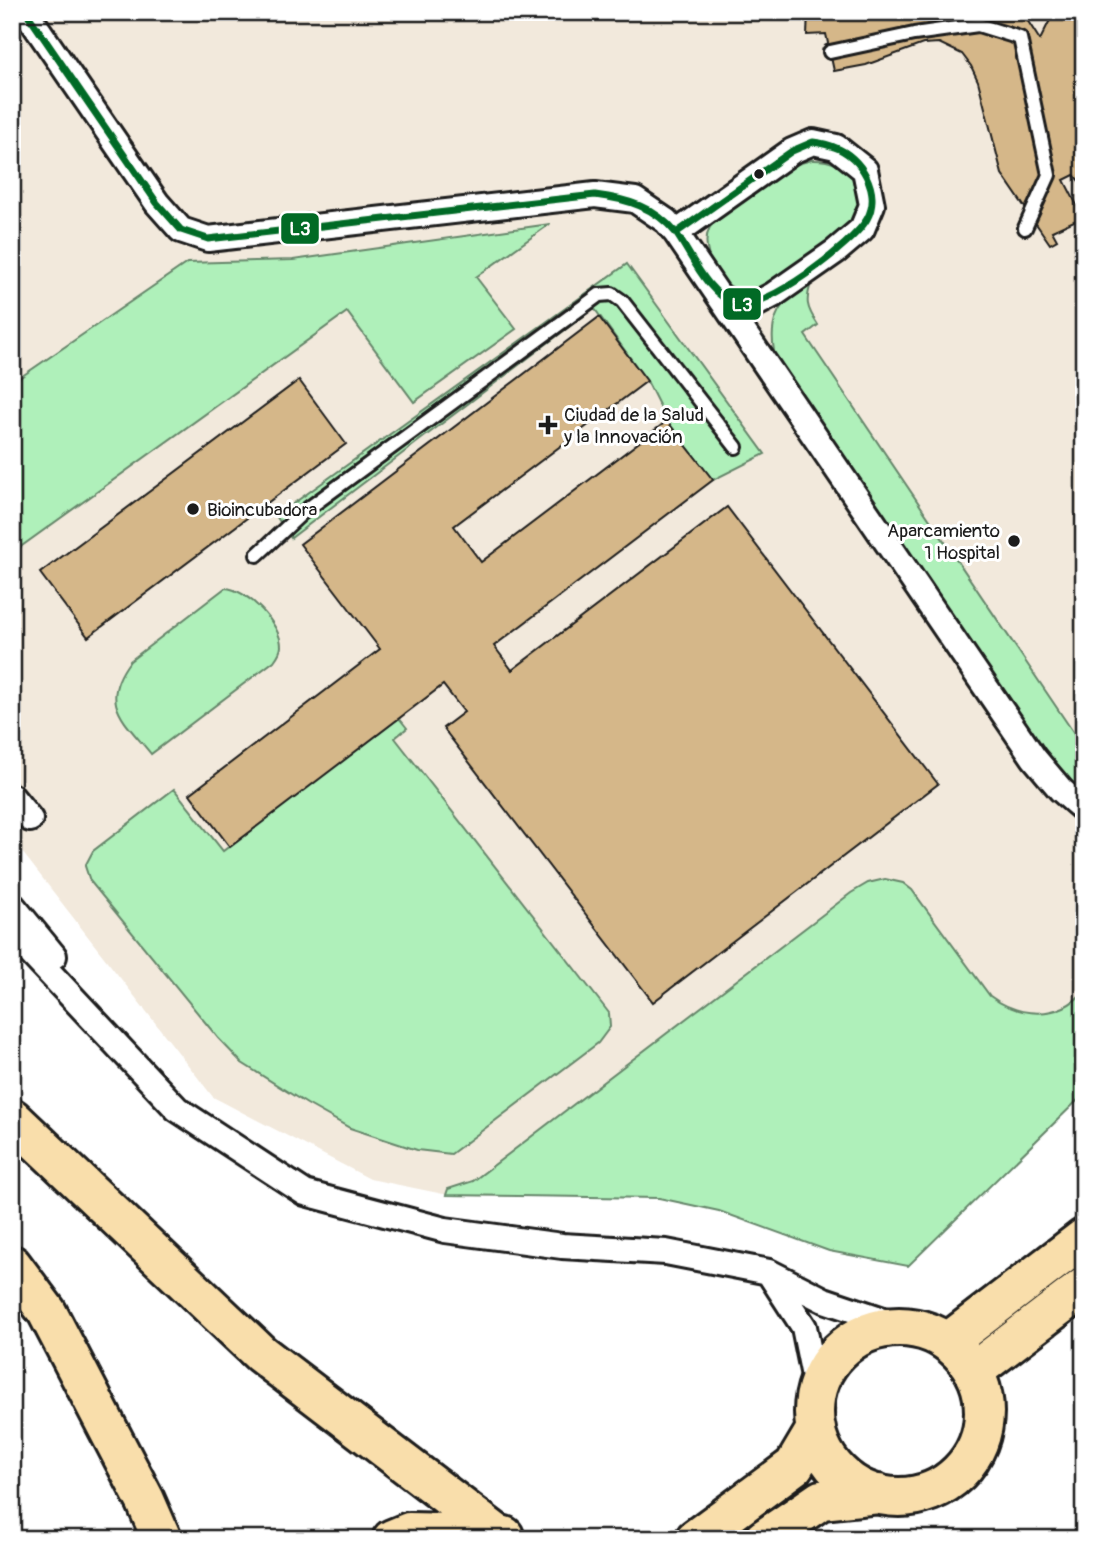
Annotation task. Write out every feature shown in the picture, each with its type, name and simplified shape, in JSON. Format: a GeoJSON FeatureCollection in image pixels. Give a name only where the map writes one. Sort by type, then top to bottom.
{"type":"FeatureCollection","features":[{"type":"Feature","properties":{"kind":"main road"},"geometry":{"type":"LineString","coordinates":[[12,1118],[261,1354],[505,1536]]}},
{"type":"Feature","properties":{"kind":"main road"},"geometry":{"type":"LineString","coordinates":[[948,1342],[1084,1238]]}},
{"type":"Feature","properties":{"kind":"main road"},"geometry":{"type":"LineString","coordinates":[[12,1265],[47,1312],[145,1500],[162,1539]]}},
{"type":"Feature","properties":{"kind":"main road"},"geometry":{"type":"LineString","coordinates":[[974,1371],[1084,1287]]}},
{"type":"Feature","properties":{"kind":"main road"},"geometry":{"type":"LineString","coordinates":[[904,1327],[927,1331],[948,1342],[963,1355],[974,1371],[983,1396],[984,1422],[977,1447],[963,1469],[943,1485],[922,1494],[901,1497],[879,1494],[857,1486],[838,1471],[824,1452],[816,1429],[814,1410],[817,1391],[828,1364],[848,1343],[874,1330],[904,1327]]}},
{"type":"Feature","properties":{"kind":"main road"},"geometry":{"type":"LineString","coordinates":[[695,1539],[794,1465],[816,1429]]}},
{"type":"Feature","properties":{"kind":"main road"},"geometry":{"type":"LineString","coordinates":[[764,1539],[821,1500],[879,1494]]}},
{"type":"Feature","properties":{"kind":"main road"},"geometry":{"type":"LineString","coordinates":[[392,1539],[409,1532],[505,1536]]}},
{"type":"Feature","properties":{"kind":"street"},"geometry":{"type":"LineString","coordinates":[[26,12],[157,203],[181,230],[208,239],[595,195],[635,200],[666,221],[763,358],[1034,758],[1060,790],[1084,810]]}},
{"type":"Feature","properties":{"kind":"street"},"geometry":{"type":"LineString","coordinates":[[677,233],[792,151],[813,142],[836,147],[865,170],[872,205],[862,229],[836,251],[756,304],[735,306],[720,297]]}},
{"type":"Feature","properties":{"kind":"street"},"geometry":{"type":"LineString","coordinates":[[763,358],[762,328],[773,295]]}},
{"type":"Feature","properties":{"kind":"street"},"geometry":{"type":"LineString","coordinates":[[12,797],[30,818]]}},
{"type":"Feature","properties":{"kind":"street"},"geometry":{"type":"LineString","coordinates":[[12,905],[56,957],[117,1045]]}},
{"type":"Feature","properties":{"kind":"street"},"geometry":{"type":"LineString","coordinates":[[12,933],[177,1109],[305,1193],[445,1230],[562,1246],[666,1252],[769,1272],[824,1300],[904,1327]]}},
{"type":"Feature","properties":{"kind":"street"},"geometry":{"type":"LineString","coordinates":[[769,1272],[804,1327],[817,1391]]}},
{"type":"Feature","properties":{"kind":"lane"},"geometry":{"type":"LineString","coordinates":[[830,52],[914,34],[978,25],[1020,38],[1049,175],[1025,228]]}},
{"type":"Feature","properties":{"kind":"lane"},"geometry":{"type":"LineString","coordinates":[[257,555],[302,513],[599,295],[612,294],[622,301],[736,447]]}},
{"type":"Feature","properties":{"kind":"shaded area","name":"Ciudad de la Salud y la Innovación"},"geometry":{"type":"Polygon","coordinates":[[[12,12],[1084,12],[1084,1094],[908,1266],[829,1251],[719,1211],[659,1198],[453,1196],[370,1179],[213,1097],[12,839],[12,12]]]}},
{"type":"Feature","properties":{"kind":"green space"},"geometry":{"type":"Polygon","coordinates":[[[812,160],[836,164],[852,178],[859,197],[858,222],[768,288],[744,291],[727,284],[711,263],[707,242],[709,229],[724,213],[749,195],[797,164],[812,160]]]}},
{"type":"Feature","properties":{"kind":"green space"},"geometry":{"type":"Polygon","coordinates":[[[550,224],[476,277],[516,329],[414,402],[347,312],[12,553],[12,383],[187,263],[293,260],[550,224]]]}},
{"type":"Feature","properties":{"kind":"green space"},"geometry":{"type":"Polygon","coordinates":[[[627,264],[765,454],[713,480],[667,421],[647,381],[594,308],[291,538],[276,516],[627,264]]]}},
{"type":"Feature","properties":{"kind":"green space"},"geometry":{"type":"Polygon","coordinates":[[[812,280],[808,304],[818,325],[805,335],[1084,748],[1084,797],[1062,779],[778,367],[773,339],[776,316],[789,297],[812,280]]]}},
{"type":"Feature","properties":{"kind":"green space"},"geometry":{"type":"Polygon","coordinates":[[[225,588],[243,594],[269,618],[279,637],[280,652],[274,661],[151,754],[118,711],[115,700],[121,676],[130,661],[225,588]]]}},
{"type":"Feature","properties":{"kind":"green space"},"geometry":{"type":"Polygon","coordinates":[[[399,718],[407,728],[395,738],[609,1013],[610,1027],[598,1043],[451,1154],[417,1150],[350,1128],[242,1063],[218,1038],[90,881],[85,866],[93,851],[174,789],[223,851],[399,718]]]}},
{"type":"Feature","properties":{"kind":"green space"},"geometry":{"type":"Polygon","coordinates":[[[885,879],[903,883],[912,890],[990,996],[1001,1003],[1025,1012],[1038,1013],[1063,1007],[1084,991],[1084,1094],[908,1266],[829,1251],[719,1211],[659,1198],[446,1195],[448,1189],[473,1181],[851,893],[868,883],[885,879]]]}},
{"type":"Feature","properties":{"kind":"building"},"geometry":{"type":"Polygon","coordinates":[[[808,12],[1022,12],[1040,40],[1054,12],[1084,12],[1084,187],[1074,175],[1064,180],[1083,217],[1052,231],[1057,240],[1050,244],[1002,174],[978,81],[962,54],[939,43],[923,44],[866,65],[834,71],[826,34],[807,35],[808,12]]]}},
{"type":"Feature","properties":{"kind":"building"},"geometry":{"type":"Polygon","coordinates":[[[599,317],[647,381],[454,526],[481,562],[667,421],[713,480],[494,646],[512,670],[727,507],[938,784],[653,1002],[443,728],[464,712],[443,685],[230,847],[190,794],[380,649],[300,544],[599,317]]]}},
{"type":"Feature","properties":{"kind":"building","name":"Bioincubadora"},"geometry":{"type":"Polygon","coordinates":[[[299,380],[346,444],[88,637],[40,573],[299,380]]]}},
{"type":"Feature","properties":{"kind":"transit line","name":"L3"},"geometry":{"type":"LineString","coordinates":[[26,12],[157,203],[181,230],[208,239],[595,195],[640,206],[659,217],[676,233]]}},
{"type":"Feature","properties":{"kind":"transit line","name":"L3"},"geometry":{"type":"LineString","coordinates":[[813,142],[844,152],[860,167],[866,176],[872,198],[867,219],[845,244],[787,287],[750,304],[737,304],[727,300],[709,284],[676,233],[792,151],[813,142]]}},
{"type":"Feature","properties":{"kind":"place","name":"Ciudad de la Salud y la Innovación"},"geometry":{"type":"Point","coordinates":[548,425]}},
{"type":"Feature","properties":{"kind":"place","name":"Bioincubadora"},"geometry":{"type":"Point","coordinates":[193,509]}},
{"type":"Feature","properties":{"kind":"place","name":"Aparcamiento 1 Hospital"},"geometry":{"type":"Point","coordinates":[1014,541]}}]}
